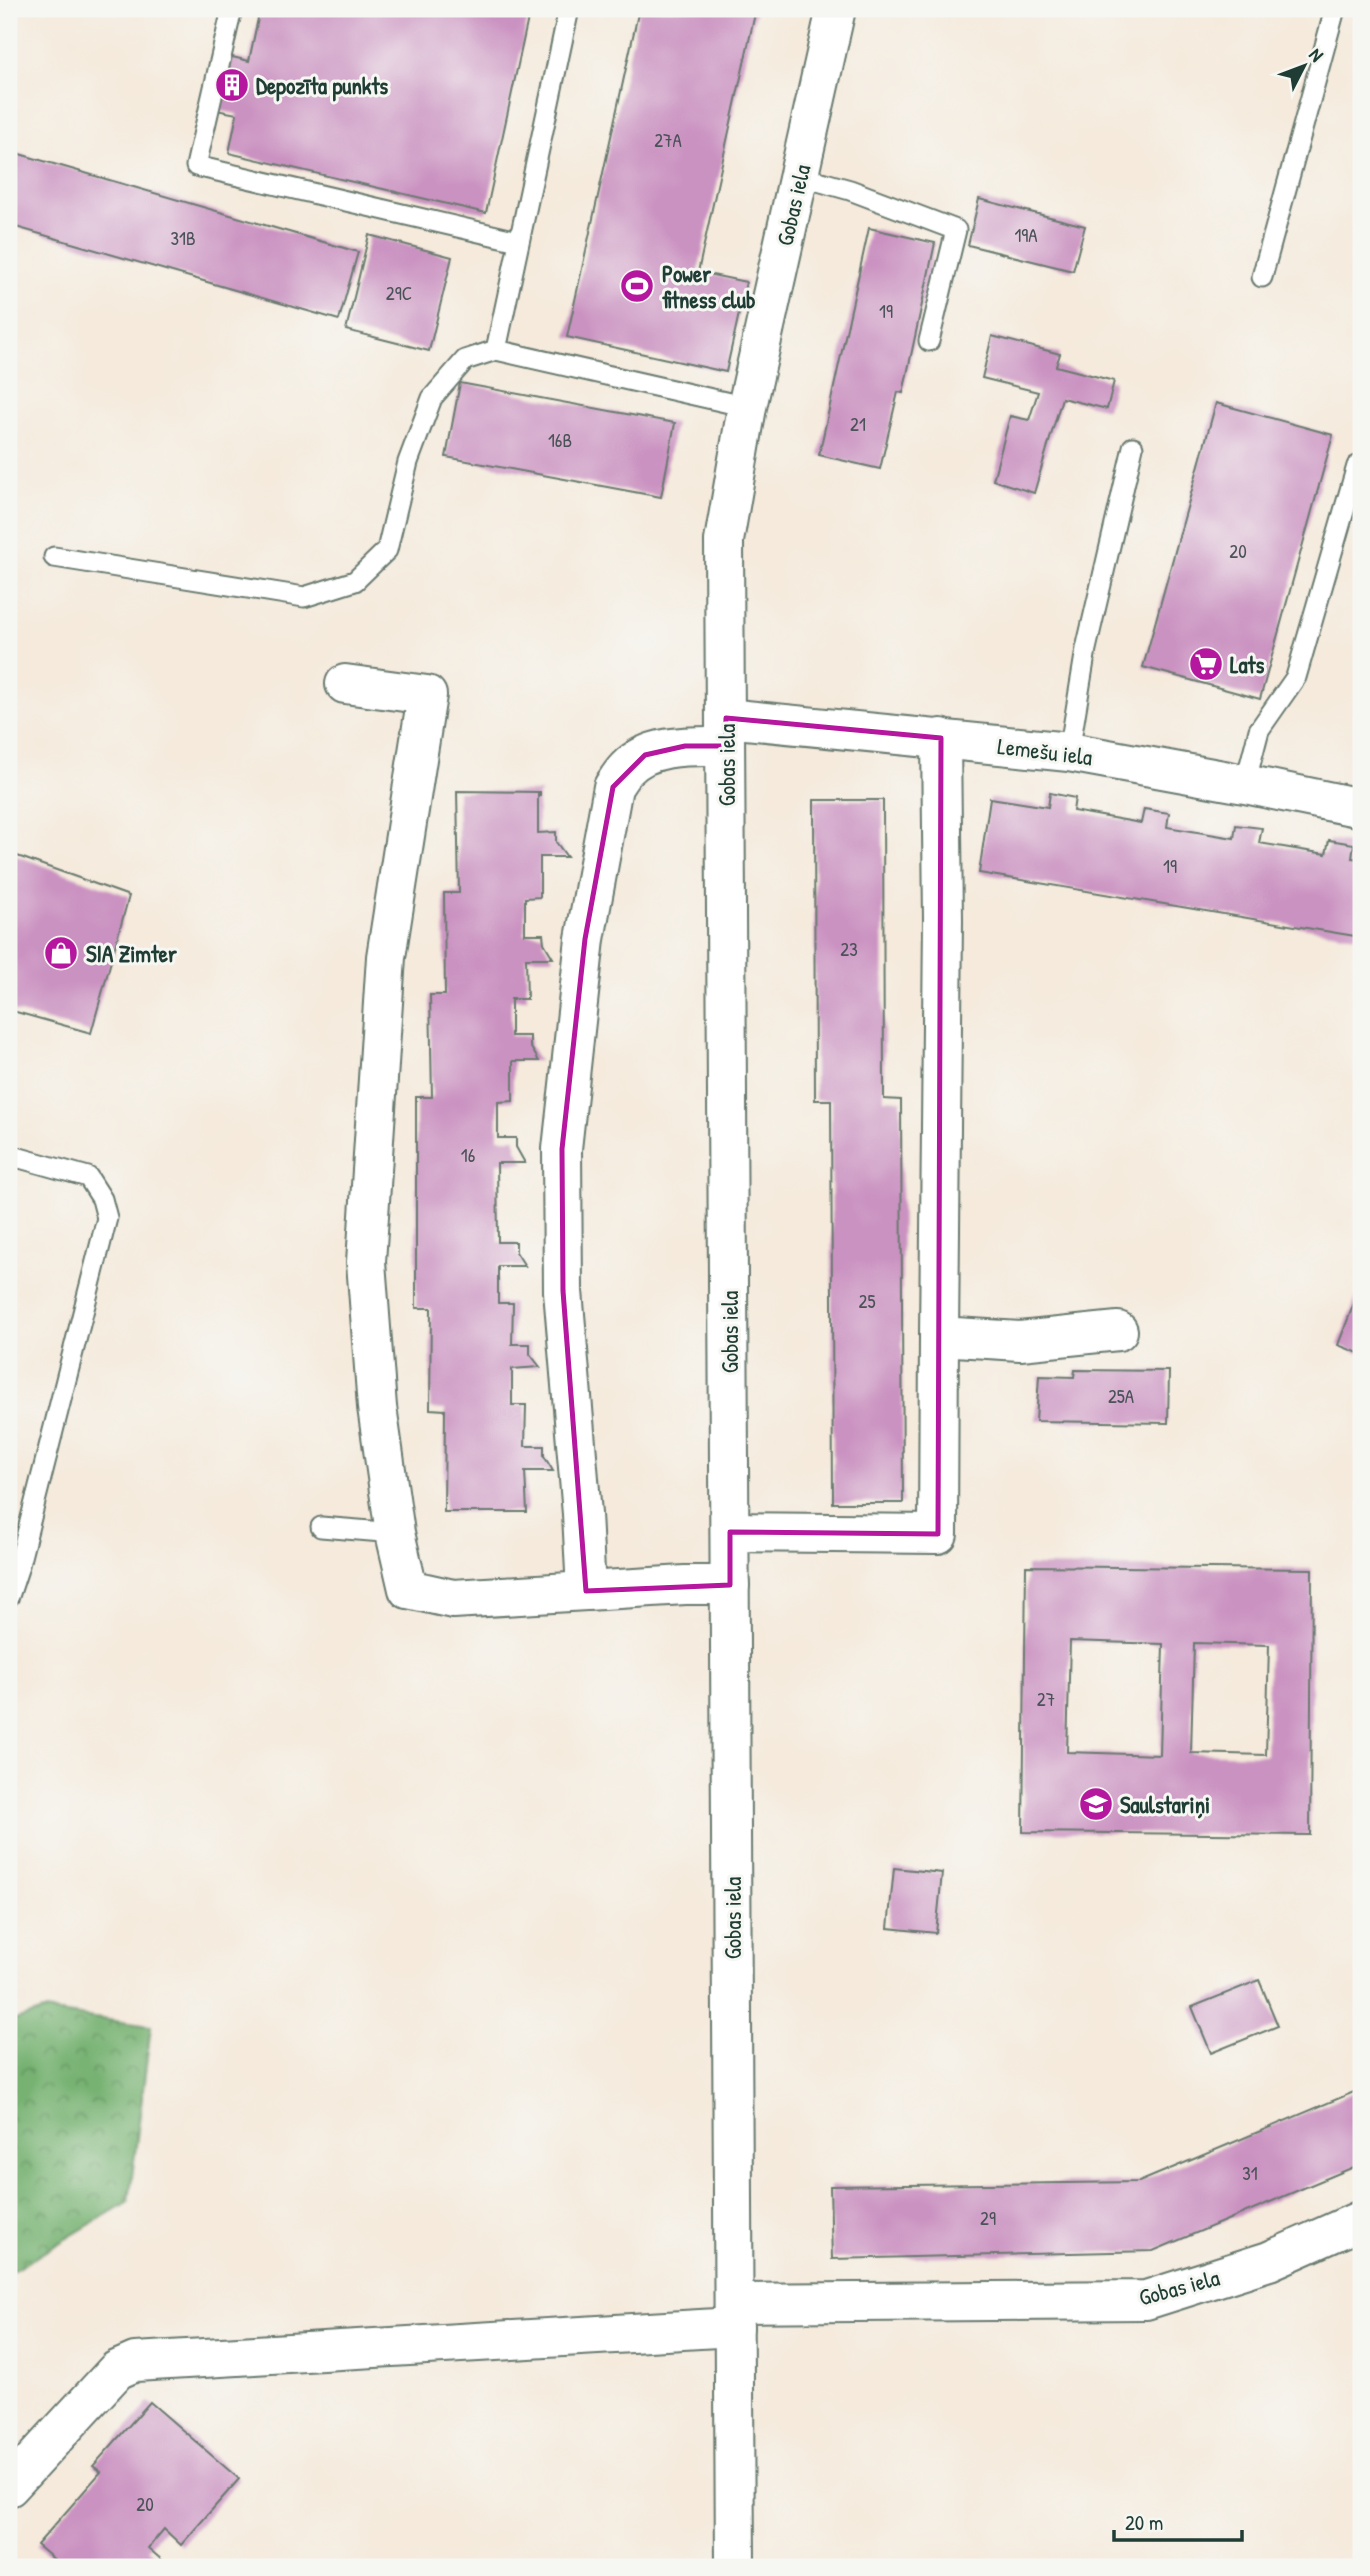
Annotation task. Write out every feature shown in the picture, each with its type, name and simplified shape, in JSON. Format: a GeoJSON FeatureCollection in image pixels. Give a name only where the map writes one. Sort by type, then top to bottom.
{"type":"FeatureCollection","features":[{"type":"Feature","properties":{"kind":"street","name":"Gobas iela"},"geometry":{"type":"LineString","coordinates":[[735,2567],[723,541],[747,407],[836,9]]}},
{"type":"Feature","properties":{"kind":"street"},"geometry":{"type":"LineString","coordinates":[[345,684],[427,695],[386,957],[366,1262],[377,1407],[395,1533],[408,1589],[453,1599],[685,1584],[730,1585]]}},
{"type":"Feature","properties":{"kind":"street","name":"Lemešu iela"},"geometry":{"type":"LineString","coordinates":[[586,1591],[563,1291],[562,1162],[585,939],[613,787],[626,768],[645,755],[685,746],[725,732],[941,738],[1069,752],[1361,808]]}},
{"type":"Feature","properties":{"kind":"street"},"geometry":{"type":"LineString","coordinates":[[730,1532],[938,1534],[943,920],[941,738]]}},
{"type":"Feature","properties":{"kind":"street"},"geometry":{"type":"LineString","coordinates":[[939,1336],[1020,1341],[1118,1331]]}},
{"type":"Feature","properties":{"kind":"street","name":"Gobas iela"},"geometry":{"type":"LineString","coordinates":[[734,2315],[1146,2300],[1269,2261],[1361,2220]]}},
{"type":"Feature","properties":{"kind":"street"},"geometry":{"type":"LineString","coordinates":[[9,2487],[117,2370],[135,2362],[734,2315]]}},
{"type":"Feature","properties":{"kind":"lane"},"geometry":{"type":"LineString","coordinates":[[232,9],[196,166],[518,241]]}},
{"type":"Feature","properties":{"kind":"lane"},"geometry":{"type":"LineString","coordinates":[[496,350],[569,9]]}},
{"type":"Feature","properties":{"kind":"lane"},"geometry":{"type":"LineString","coordinates":[[1262,277],[1335,9]]}},
{"type":"Feature","properties":{"kind":"lane"},"geometry":{"type":"LineString","coordinates":[[800,176],[850,190],[956,230],[929,341]]}},
{"type":"Feature","properties":{"kind":"lane"},"geometry":{"type":"LineString","coordinates":[[54,557],[304,597],[355,581],[387,550],[408,462],[432,398],[465,360],[496,350],[747,407]]}},
{"type":"Feature","properties":{"kind":"lane"},"geometry":{"type":"LineString","coordinates":[[1069,752],[1086,649],[1133,447]]}},
{"type":"Feature","properties":{"kind":"lane"},"geometry":{"type":"LineString","coordinates":[[1245,784],[1259,730],[1296,677],[1357,466]]}},
{"type":"Feature","properties":{"kind":"lane"},"geometry":{"type":"LineString","coordinates":[[9,1155],[88,1177],[102,1199],[107,1218],[9,1596]]}},
{"type":"Feature","properties":{"kind":"lane"},"geometry":{"type":"LineString","coordinates":[[321,1527],[395,1533]]}},
{"type":"Feature","properties":{"kind":"highlighted area"},"geometry":{"type":"Polygon","coordinates":[[[726,718],[941,738],[938,1534],[730,1532],[730,1585],[586,1591],[563,1291],[562,1149],[585,939],[613,787],[645,755],[685,746],[725,746],[726,718]]]}},
{"type":"Feature","properties":{"kind":"green space"},"geometry":{"type":"Polygon","coordinates":[[[44,2011],[151,2026],[129,2201],[9,2273],[9,2022],[44,2011]]]}},
{"type":"Feature","properties":{"kind":"building"},"geometry":{"type":"Polygon","coordinates":[[[260,9],[530,9],[486,213],[229,153],[237,114],[216,110],[228,56],[249,61],[260,9]]]}},
{"type":"Feature","properties":{"kind":"building"},"geometry":{"type":"Polygon","coordinates":[[[639,9],[756,9],[698,272],[746,282],[726,372],[567,337],[639,9]]]}},
{"type":"Feature","properties":{"kind":"building"},"geometry":{"type":"Polygon","coordinates":[[[9,151],[358,252],[339,320],[9,225],[9,151]]]}},
{"type":"Feature","properties":{"kind":"building"},"geometry":{"type":"Polygon","coordinates":[[[979,199],[1085,226],[1073,271],[968,245],[979,199]]]}},
{"type":"Feature","properties":{"kind":"building"},"geometry":{"type":"Polygon","coordinates":[[[869,228],[935,243],[903,393],[898,392],[880,469],[819,455],[869,228]]]}},
{"type":"Feature","properties":{"kind":"building"},"geometry":{"type":"Polygon","coordinates":[[[369,235],[452,257],[429,351],[346,330],[369,235]]]}},
{"type":"Feature","properties":{"kind":"building"},"geometry":{"type":"Polygon","coordinates":[[[992,336],[1060,354],[1056,366],[1114,381],[1107,409],[1062,398],[1034,493],[993,480],[1010,416],[1029,420],[1038,392],[982,378],[992,336]]]}},
{"type":"Feature","properties":{"kind":"building"},"geometry":{"type":"Polygon","coordinates":[[[460,383],[675,423],[661,497],[446,457],[460,383]]]}},
{"type":"Feature","properties":{"kind":"building"},"geometry":{"type":"Polygon","coordinates":[[[1216,403],[1333,435],[1260,699],[1143,667],[1216,403]]]}},
{"type":"Feature","properties":{"kind":"building"},"geometry":{"type":"Polygon","coordinates":[[[457,791],[540,792],[538,833],[556,832],[556,842],[567,857],[540,857],[540,897],[525,898],[525,934],[543,934],[544,943],[553,958],[526,958],[527,999],[511,999],[511,1036],[530,1036],[530,1046],[539,1061],[513,1061],[513,1101],[498,1102],[498,1138],[516,1138],[516,1147],[525,1163],[497,1163],[498,1242],[516,1242],[516,1252],[525,1266],[498,1266],[498,1303],[513,1303],[512,1344],[530,1344],[530,1354],[540,1367],[512,1369],[512,1405],[526,1405],[525,1446],[544,1446],[544,1456],[553,1471],[525,1471],[527,1512],[444,1512],[445,1410],[430,1409],[431,1308],[416,1308],[416,1097],[432,1097],[430,995],[445,995],[444,893],[459,893],[457,791]]]}},
{"type":"Feature","properties":{"kind":"building"},"geometry":{"type":"Polygon","coordinates":[[[1050,793],[1075,798],[1073,811],[1141,823],[1144,809],[1169,813],[1167,827],[1234,838],[1236,825],[1262,828],[1259,843],[1326,854],[1329,840],[1354,844],[1352,858],[1361,859],[1361,937],[979,873],[990,798],[1048,807],[1050,793]]]}},
{"type":"Feature","properties":{"kind":"building"},"geometry":{"type":"Polygon","coordinates":[[[814,800],[883,800],[884,1099],[901,1100],[903,1503],[833,1503],[831,1100],[815,1100],[814,800]]]}},
{"type":"Feature","properties":{"kind":"building","name":"SIA Zimter"},"geometry":{"type":"Polygon","coordinates":[[[9,853],[129,896],[91,1033],[9,1010],[9,853]]]}},
{"type":"Feature","properties":{"kind":"building"},"geometry":{"type":"Polygon","coordinates":[[[1361,1285],[1361,1354],[1338,1345],[1361,1285]]]}},
{"type":"Feature","properties":{"kind":"building"},"geometry":{"type":"Polygon","coordinates":[[[1075,1370],[1169,1371],[1168,1423],[1036,1421],[1039,1376],[1074,1377],[1075,1370]]]}},
{"type":"Feature","properties":{"kind":"building"},"geometry":{"type":"Polygon","coordinates":[[[1026,1566],[1312,1569],[1310,1835],[1023,1832],[1026,1566]],[[1070,1641],[1067,1752],[1160,1755],[1163,1644],[1070,1641]],[[1194,1643],[1191,1753],[1266,1755],[1269,1645],[1194,1643]]]}},
{"type":"Feature","properties":{"kind":"building"},"geometry":{"type":"Polygon","coordinates":[[[894,1868],[942,1873],[936,1933],[888,1928],[894,1868]]]}},
{"type":"Feature","properties":{"kind":"building"},"geometry":{"type":"Polygon","coordinates":[[[1259,1980],[1278,2026],[1211,2053],[1192,2007],[1259,1980]]]}},
{"type":"Feature","properties":{"kind":"building"},"geometry":{"type":"Polygon","coordinates":[[[1361,2089],[1361,2164],[1153,2251],[832,2259],[830,2186],[1139,2182],[1361,2089]]]}},
{"type":"Feature","properties":{"kind":"building"},"geometry":{"type":"Polygon","coordinates":[[[150,2402],[239,2479],[181,2545],[164,2529],[148,2548],[170,2567],[63,2567],[37,2545],[101,2472],[93,2466],[150,2402]]]}},
{"type":"Feature","properties":{"kind":"place","name":"Depozīta punkts"},"geometry":{"type":"Point","coordinates":[232,85]}},
{"type":"Feature","properties":{"kind":"place","name":"Power fitness club"},"geometry":{"type":"Point","coordinates":[637,286]}},
{"type":"Feature","properties":{"kind":"place","name":"Lats"},"geometry":{"type":"Point","coordinates":[1206,664]}},
{"type":"Feature","properties":{"kind":"place","name":"SIA Zimter"},"geometry":{"type":"Point","coordinates":[61,953]}},
{"type":"Feature","properties":{"kind":"place","name":"Saulstariņi"},"geometry":{"type":"Point","coordinates":[1096,1804]}}]}
